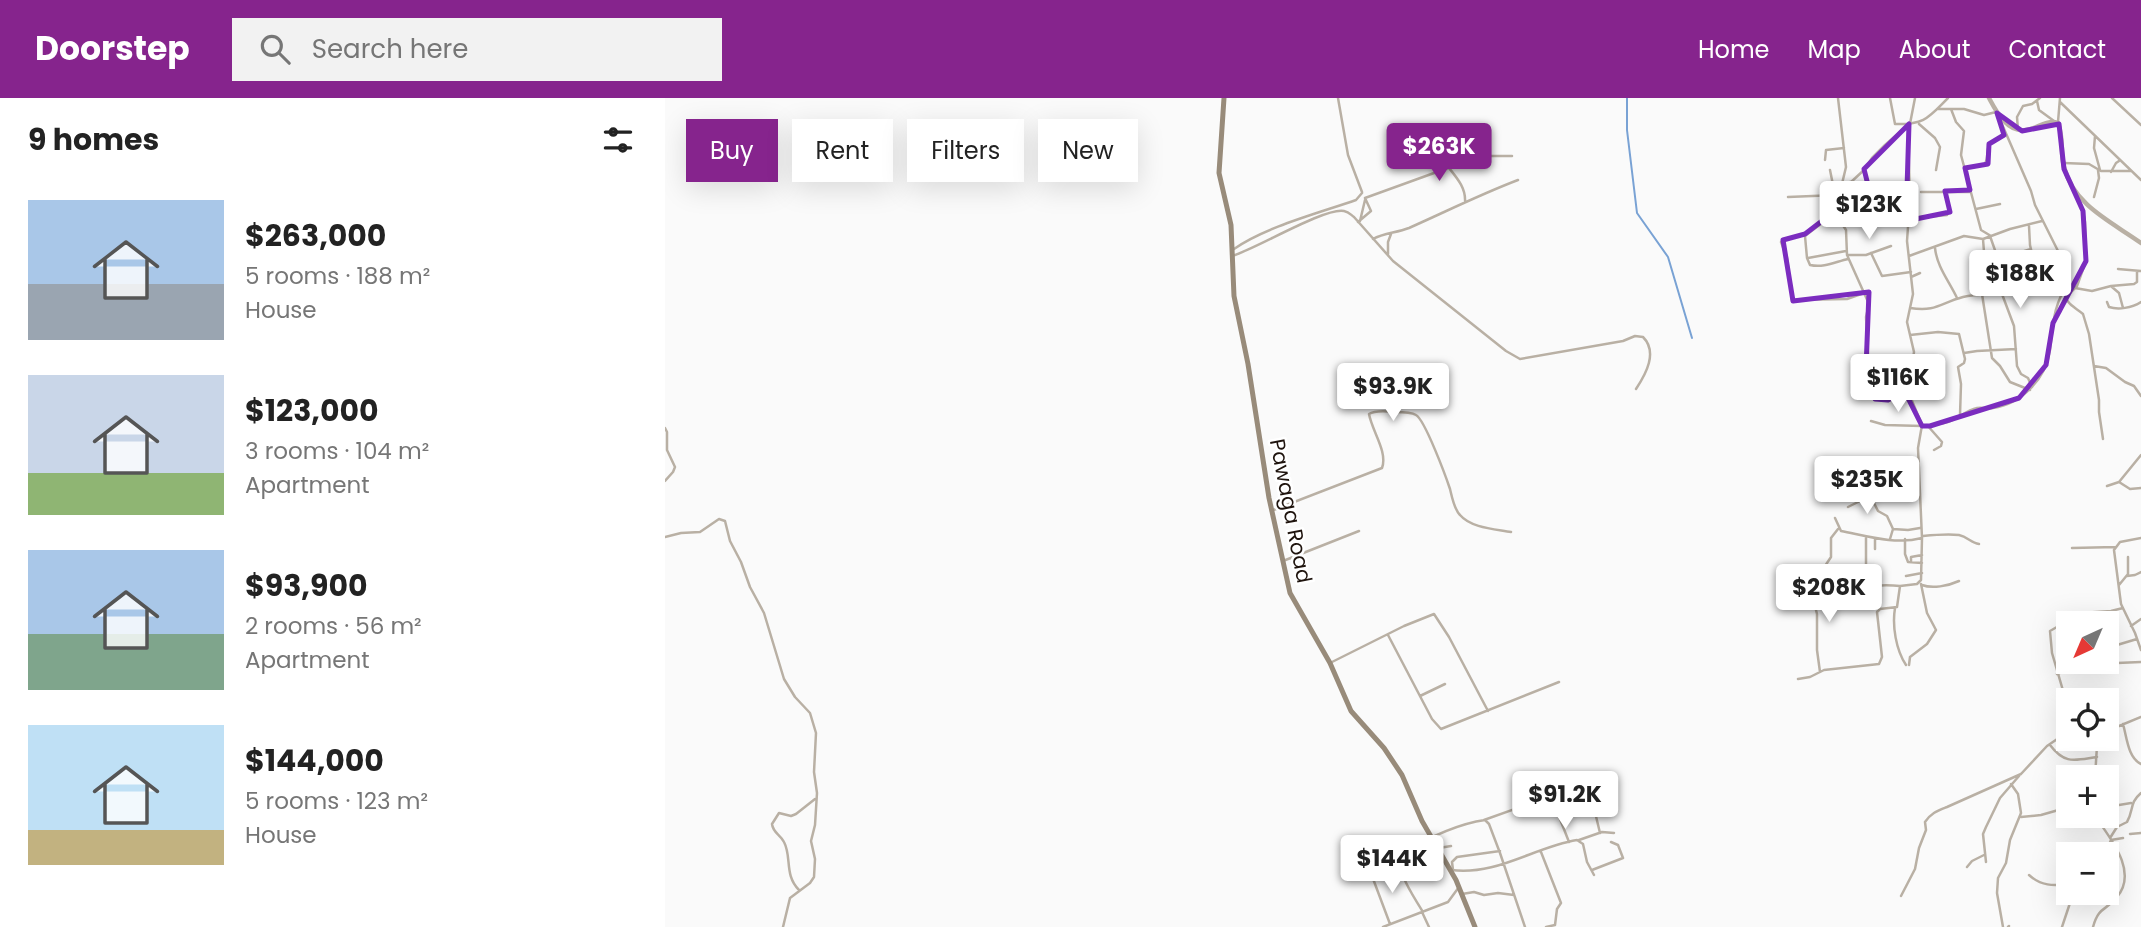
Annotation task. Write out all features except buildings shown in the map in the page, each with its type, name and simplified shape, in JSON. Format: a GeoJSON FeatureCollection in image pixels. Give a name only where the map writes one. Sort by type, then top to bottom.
{"type":"FeatureCollection","features":[{"type":"Feature","properties":{"kind":"main road","name":"Pawaga Road"},"geometry":{"type":"LineString","coordinates":[[1224,98],[1219,173],[1231,226],[1234,296],[1248,364],[1271,511],[1293,600],[1330,663],[1351,711],[1389,754],[1402,775],[1422,821],[1451,869],[1475,927]]}},
{"type":"Feature","properties":{"kind":"street"},"geometry":{"type":"LineString","coordinates":[[1338,98],[1348,155],[1371,211],[1359,221]]}},
{"type":"Feature","properties":{"kind":"street"},"geometry":{"type":"LineString","coordinates":[[1838,98],[1846,167],[1837,194],[1835,213],[1847,234],[1847,255],[1869,304],[1866,317],[1866,368],[1873,397],[1877,400],[1886,401],[1909,395]]}},
{"type":"Feature","properties":{"kind":"street"},"geometry":{"type":"LineString","coordinates":[[1890,98],[1895,124],[1909,124],[1928,118],[1948,98]]}},
{"type":"Feature","properties":{"kind":"street"},"geometry":{"type":"LineString","coordinates":[[1900,586],[1899,603],[1895,608],[1895,628],[1901,656],[1907,665],[1910,657],[1929,643],[1936,630],[1927,613],[1920,583],[1922,527],[1918,444],[1922,426],[1907,388],[1914,352],[1907,322],[1913,294],[1907,241],[1909,124],[1915,98]]}},
{"type":"Feature","properties":{"kind":"street"},"geometry":{"type":"LineString","coordinates":[[1871,421],[1885,425],[1922,426],[1946,423],[1975,408],[1991,408],[2005,404],[2031,388],[2047,363],[2060,295],[2068,285],[2067,275],[1989,98]]}},
{"type":"Feature","properties":{"kind":"street"},"geometry":{"type":"LineString","coordinates":[[2112,98],[2141,125]]}},
{"type":"Feature","properties":{"kind":"street"},"geometry":{"type":"LineString","coordinates":[[2018,130],[2017,115],[2024,104],[2032,104],[2038,99]]}},
{"type":"Feature","properties":{"kind":"street"},"geometry":{"type":"LineString","coordinates":[[2038,99],[2039,110],[2056,122],[2062,135],[2063,163],[2083,211],[2087,253],[2085,266],[2075,288],[2065,299],[2054,319]]}},
{"type":"Feature","properties":{"kind":"street"},"geometry":{"type":"LineString","coordinates":[[2056,122],[2060,100]]}},
{"type":"Feature","properties":{"kind":"street"},"geometry":{"type":"LineString","coordinates":[[2060,100],[2141,180]]}},
{"type":"Feature","properties":{"kind":"street"},"geometry":{"type":"LineString","coordinates":[[1937,109],[1973,111],[1986,115],[1996,113]]}},
{"type":"Feature","properties":{"kind":"street"},"geometry":{"type":"LineString","coordinates":[[1951,109],[1956,122],[1964,131],[1961,154],[1981,230],[1991,236],[1997,256],[1995,262],[2002,294],[2014,326],[2017,366],[2029,380],[2031,388]]}},
{"type":"Feature","properties":{"kind":"street"},"geometry":{"type":"LineString","coordinates":[[1996,113],[2018,130],[2056,122]]}},
{"type":"Feature","properties":{"kind":"street"},"geometry":{"type":"LineString","coordinates":[[1917,122],[1935,138],[1940,147],[1936,170]]}},
{"type":"Feature","properties":{"kind":"street"},"geometry":{"type":"LineString","coordinates":[[1788,197],[1837,194],[1909,124]]}},
{"type":"Feature","properties":{"kind":"street"},"geometry":{"type":"LineString","coordinates":[[1965,168],[1986,163],[1989,160],[1989,144],[2006,135]]}},
{"type":"Feature","properties":{"kind":"street"},"geometry":{"type":"LineString","coordinates":[[2094,197],[2099,178],[2094,148],[2095,136]]}},
{"type":"Feature","properties":{"kind":"street"},"geometry":{"type":"LineString","coordinates":[[1825,160],[1826,150],[1844,148]]}},
{"type":"Feature","properties":{"kind":"street"},"geometry":{"type":"LineString","coordinates":[[1365,199],[1481,156],[1512,156]]}},
{"type":"Feature","properties":{"kind":"street"},"geometry":{"type":"LineString","coordinates":[[2111,172],[2116,163],[2121,161]]}},
{"type":"Feature","properties":{"kind":"street"},"geometry":{"type":"LineString","coordinates":[[2063,163],[2089,164],[2099,170],[2111,172],[2131,171]]}},
{"type":"Feature","properties":{"kind":"street"},"geometry":{"type":"LineString","coordinates":[[1448,168],[1462,186],[1465,202]]}},
{"type":"Feature","properties":{"kind":"street"},"geometry":{"type":"LineString","coordinates":[[1864,169],[1871,197]]}},
{"type":"Feature","properties":{"kind":"street"},"geometry":{"type":"LineString","coordinates":[[1830,170],[1837,194]]}},
{"type":"Feature","properties":{"kind":"street"},"geometry":{"type":"LineString","coordinates":[[1373,239],[1409,228],[1518,180]]}},
{"type":"Feature","properties":{"kind":"street"},"geometry":{"type":"LineString","coordinates":[[1849,181],[1857,223]]}},
{"type":"Feature","properties":{"kind":"street"},"geometry":{"type":"LineString","coordinates":[[1853,200],[1909,188]]}},
{"type":"Feature","properties":{"kind":"street"},"geometry":{"type":"LineString","coordinates":[[1842,225],[1947,215],[1949,210],[1945,191]]}},
{"type":"Feature","properties":{"kind":"street"},"geometry":{"type":"LineString","coordinates":[[1921,192],[1970,192]]}},
{"type":"Feature","properties":{"kind":"street"},"geometry":{"type":"LineString","coordinates":[[2075,192],[2097,214],[2141,243]]}},
{"type":"Feature","properties":{"kind":"street"},"geometry":{"type":"LineString","coordinates":[[1232,254],[1235,247],[1356,200],[1362,193]]}},
{"type":"Feature","properties":{"kind":"street"},"geometry":{"type":"LineString","coordinates":[[1359,221],[1365,199]]}},
{"type":"Feature","properties":{"kind":"street"},"geometry":{"type":"LineString","coordinates":[[1975,209],[2000,204]]}},
{"type":"Feature","properties":{"kind":"street"},"geometry":{"type":"LineString","coordinates":[[1232,254],[1319,217],[1335,212],[1347,212],[1359,221],[1388,257],[1506,351],[1520,359],[1623,341],[1635,336],[1643,337],[1648,344],[1649,366],[1636,389]]}},
{"type":"Feature","properties":{"kind":"street"},"geometry":{"type":"LineString","coordinates":[[1835,213],[1806,234],[1781,242],[1787,258],[1792,300],[1847,299],[1864,293]]}},
{"type":"Feature","properties":{"kind":"street"},"geometry":{"type":"LineString","coordinates":[[1909,256],[1964,236],[1983,239],[2043,221]]}},
{"type":"Feature","properties":{"kind":"street"},"geometry":{"type":"LineString","coordinates":[[2029,226],[2038,280],[2036,285]]}},
{"type":"Feature","properties":{"kind":"street"},"geometry":{"type":"LineString","coordinates":[[1388,257],[1391,234]]}},
{"type":"Feature","properties":{"kind":"street"},"geometry":{"type":"LineString","coordinates":[[1806,234],[1804,239],[1810,265],[1828,265],[1847,255]]}},
{"type":"Feature","properties":{"kind":"street"},"geometry":{"type":"LineString","coordinates":[[1983,239],[1985,265]]}},
{"type":"Feature","properties":{"kind":"street"},"geometry":{"type":"LineString","coordinates":[[1807,258],[1863,256],[1891,246]]}},
{"type":"Feature","properties":{"kind":"street"},"geometry":{"type":"LineString","coordinates":[[1935,248],[1937,260],[1957,299]]}},
{"type":"Feature","properties":{"kind":"street"},"geometry":{"type":"LineString","coordinates":[[2031,248],[1985,265],[1979,282],[1991,358],[2002,368],[2010,382],[2031,388]]}},
{"type":"Feature","properties":{"kind":"street"},"geometry":{"type":"LineString","coordinates":[[1871,253],[1882,276],[1920,273]]}},
{"type":"Feature","properties":{"kind":"street"},"geometry":{"type":"LineString","coordinates":[[2075,288],[2092,291],[2111,285],[2136,283],[2139,271],[2118,268]]}},
{"type":"Feature","properties":{"kind":"street"},"geometry":{"type":"LineString","coordinates":[[2001,285],[2017,282],[2036,285],[2057,282],[2067,275]]}},
{"type":"Feature","properties":{"kind":"street"},"geometry":{"type":"LineString","coordinates":[[2111,285],[2119,293],[2123,308]]}},
{"type":"Feature","properties":{"kind":"street"},"geometry":{"type":"LineString","coordinates":[[2064,289],[2065,299],[2071,307],[2083,314],[2088,330],[2103,439]]}},
{"type":"Feature","properties":{"kind":"street"},"geometry":{"type":"LineString","coordinates":[[1910,308],[1930,309],[1957,299],[1981,294],[2002,294]]}},
{"type":"Feature","properties":{"kind":"street"},"geometry":{"type":"LineString","coordinates":[[2106,302],[2111,308],[2123,308],[2141,302]]}},
{"type":"Feature","properties":{"kind":"street"},"geometry":{"type":"LineString","coordinates":[[1910,335],[1958,332],[1964,354],[1964,363],[1959,365],[1958,369],[1961,384],[1959,416]]}},
{"type":"Feature","properties":{"kind":"street"},"geometry":{"type":"LineString","coordinates":[[1964,354],[2016,349]]}},
{"type":"Feature","properties":{"kind":"street"},"geometry":{"type":"LineString","coordinates":[[2094,366],[2106,368],[2134,386],[2141,396]]}},
{"type":"Feature","properties":{"kind":"street"},"geometry":{"type":"LineString","coordinates":[[1271,511],[1382,468],[1383,454],[1369,414],[1374,411],[1393,411],[1414,414],[1422,421],[1459,514],[1475,524],[1511,532]]}},
{"type":"Feature","properties":{"kind":"street"},"geometry":{"type":"LineString","coordinates":[[1927,425],[1942,442],[1940,447],[1934,450]]}},
{"type":"Feature","properties":{"kind":"street"},"geometry":{"type":"LineString","coordinates":[[665,428],[667,450],[675,469],[665,481]]}},
{"type":"Feature","properties":{"kind":"street"},"geometry":{"type":"LineString","coordinates":[[2107,486],[2119,482],[2141,455]]}},
{"type":"Feature","properties":{"kind":"street"},"geometry":{"type":"LineString","coordinates":[[1890,539],[1893,529],[1887,516],[1878,511],[1867,489],[1871,476],[1875,472],[1897,475],[1919,472]]}},
{"type":"Feature","properties":{"kind":"street"},"geometry":{"type":"LineString","coordinates":[[2119,482],[2130,489],[2141,488]]}},
{"type":"Feature","properties":{"kind":"street"},"geometry":{"type":"LineString","coordinates":[[1843,491],[1857,492],[1867,489]]}},
{"type":"Feature","properties":{"kind":"street"},"geometry":{"type":"LineString","coordinates":[[1848,507],[1870,496]]}},
{"type":"Feature","properties":{"kind":"street"},"geometry":{"type":"LineString","coordinates":[[1835,518],[1842,531],[1866,538],[1905,539],[1956,535],[1968,538],[1973,544],[1979,544]]}},
{"type":"Feature","properties":{"kind":"street"},"geometry":{"type":"LineString","coordinates":[[665,537],[700,532],[721,519],[726,522],[729,538],[764,613],[784,679],[812,719],[816,738],[815,825],[811,841],[815,859],[814,877],[789,900],[783,927]]}},
{"type":"Feature","properties":{"kind":"street"},"geometry":{"type":"LineString","coordinates":[[1893,529],[1912,530],[1922,527]]}},
{"type":"Feature","properties":{"kind":"street"},"geometry":{"type":"LineString","coordinates":[[1823,569],[1831,557],[1831,538],[1839,528]]}},
{"type":"Feature","properties":{"kind":"street"},"geometry":{"type":"LineString","coordinates":[[1283,561],[1359,531]]}},
{"type":"Feature","properties":{"kind":"street"},"geometry":{"type":"LineString","coordinates":[[1866,538],[1866,586]]}},
{"type":"Feature","properties":{"kind":"street"},"geometry":{"type":"LineString","coordinates":[[1875,538],[1875,550]]}},
{"type":"Feature","properties":{"kind":"street"},"geometry":{"type":"LineString","coordinates":[[2141,538],[2120,542],[2114,550],[2123,608],[2138,635],[2141,650]]}},
{"type":"Feature","properties":{"kind":"street"},"geometry":{"type":"LineString","coordinates":[[1905,539],[1909,562],[1922,563]]}},
{"type":"Feature","properties":{"kind":"street"},"geometry":{"type":"LineString","coordinates":[[2072,548],[2116,547]]}},
{"type":"Feature","properties":{"kind":"street"},"geometry":{"type":"LineString","coordinates":[[1911,562],[1912,556],[1922,555]]}},
{"type":"Feature","properties":{"kind":"street"},"geometry":{"type":"LineString","coordinates":[[2119,585],[2129,571],[2128,557]]}},
{"type":"Feature","properties":{"kind":"street"},"geometry":{"type":"LineString","coordinates":[[1843,570],[1850,588]]}},
{"type":"Feature","properties":{"kind":"street"},"geometry":{"type":"LineString","coordinates":[[2127,576],[2141,572]]}},
{"type":"Feature","properties":{"kind":"street"},"geometry":{"type":"LineString","coordinates":[[1906,576],[1922,573]]}},
{"type":"Feature","properties":{"kind":"street"},"geometry":{"type":"LineString","coordinates":[[1811,574],[1817,614],[1820,672]]}},
{"type":"Feature","properties":{"kind":"street"},"geometry":{"type":"LineString","coordinates":[[1812,593],[1920,583],[1928,587],[1959,581]]}},
{"type":"Feature","properties":{"kind":"street"},"geometry":{"type":"LineString","coordinates":[[1798,679],[1825,670],[1875,666],[1881,663],[1877,612],[1880,609],[1895,608]]}},
{"type":"Feature","properties":{"kind":"street"},"geometry":{"type":"LineString","coordinates":[[2111,611],[2123,608]]}},
{"type":"Feature","properties":{"kind":"street"},"geometry":{"type":"LineString","coordinates":[[1330,663],[1426,617],[1436,615],[1488,710]]}},
{"type":"Feature","properties":{"kind":"street"},"geometry":{"type":"LineString","coordinates":[[2131,626],[2141,619]]}},
{"type":"Feature","properties":{"kind":"street"},"geometry":{"type":"LineString","coordinates":[[2056,627],[2050,631],[2056,670]]}},
{"type":"Feature","properties":{"kind":"street"},"geometry":{"type":"LineString","coordinates":[[1388,635],[1432,719],[1441,729],[1559,682]]}},
{"type":"Feature","properties":{"kind":"street"},"geometry":{"type":"LineString","coordinates":[[2119,643],[2138,635]]}},
{"type":"Feature","properties":{"kind":"street"},"geometry":{"type":"LineString","coordinates":[[2119,663],[2141,662]]}},
{"type":"Feature","properties":{"kind":"street"},"geometry":{"type":"LineString","coordinates":[[2057,674],[2062,688]]}},
{"type":"Feature","properties":{"kind":"street"},"geometry":{"type":"LineString","coordinates":[[1420,695],[1445,684]]}},
{"type":"Feature","properties":{"kind":"street"},"geometry":{"type":"LineString","coordinates":[[2119,726],[2141,717]]}},
{"type":"Feature","properties":{"kind":"street"},"geometry":{"type":"LineString","coordinates":[[2123,724],[2131,756],[2141,764]]}},
{"type":"Feature","properties":{"kind":"street"},"geometry":{"type":"LineString","coordinates":[[1986,862],[1983,834],[1998,801],[2011,784],[2056,739]]}},
{"type":"Feature","properties":{"kind":"street"},"geometry":{"type":"LineString","coordinates":[[2049,744],[2069,760],[2097,757]]}},
{"type":"Feature","properties":{"kind":"street"},"geometry":{"type":"LineString","coordinates":[[2096,765],[2097,751]]}},
{"type":"Feature","properties":{"kind":"street"},"geometry":{"type":"LineString","coordinates":[[1901,896],[1915,869],[1917,853],[1926,830],[1926,819],[1938,810],[2021,774]]}},
{"type":"Feature","properties":{"kind":"street"},"geometry":{"type":"LineString","coordinates":[[1429,927],[1410,891],[1397,857],[1409,847],[1440,834],[1604,780]]}},
{"type":"Feature","properties":{"kind":"street"},"geometry":{"type":"LineString","coordinates":[[2003,927],[1997,881],[2006,863],[2010,840],[2021,817],[2020,799],[2011,784]]}},
{"type":"Feature","properties":{"kind":"street"},"geometry":{"type":"LineString","coordinates":[[2110,842],[2117,827],[2127,822],[2132,803],[2141,793]]}},
{"type":"Feature","properties":{"kind":"street"},"geometry":{"type":"LineString","coordinates":[[1551,796],[1569,842]]}},
{"type":"Feature","properties":{"kind":"street"},"geometry":{"type":"LineString","coordinates":[[1600,833],[1594,808],[1601,796]]}},
{"type":"Feature","properties":{"kind":"street"},"geometry":{"type":"LineString","coordinates":[[799,890],[791,880],[786,845],[773,830],[772,824],[779,813],[791,816],[796,814],[816,797]]}},
{"type":"Feature","properties":{"kind":"street"},"geometry":{"type":"LineString","coordinates":[[2119,805],[2132,803]]}},
{"type":"Feature","properties":{"kind":"street"},"geometry":{"type":"LineString","coordinates":[[2021,817],[2056,811]]}},
{"type":"Feature","properties":{"kind":"street"},"geometry":{"type":"LineString","coordinates":[[1484,820],[1489,824],[1500,852],[1525,927]]}},
{"type":"Feature","properties":{"kind":"street"},"geometry":{"type":"LineString","coordinates":[[2093,927],[2098,913],[2118,896],[2124,880],[2123,864],[2103,828]]}},
{"type":"Feature","properties":{"kind":"street"},"geometry":{"type":"LineString","coordinates":[[1500,852],[1457,857],[1452,862],[1451,869],[1483,870],[1600,833],[1614,833]]}},
{"type":"Feature","properties":{"kind":"street"},"geometry":{"type":"LineString","coordinates":[[2130,834],[2141,833]]}},
{"type":"Feature","properties":{"kind":"street"},"geometry":{"type":"LineString","coordinates":[[2111,839],[2123,838]]}},
{"type":"Feature","properties":{"kind":"street"},"geometry":{"type":"LineString","coordinates":[[1579,840],[1583,844],[1587,862],[1594,875]]}},
{"type":"Feature","properties":{"kind":"street"},"geometry":{"type":"LineString","coordinates":[[1592,870],[1623,859],[1620,847],[1611,842]]}},
{"type":"Feature","properties":{"kind":"street"},"geometry":{"type":"LineString","coordinates":[[1439,848],[1451,846]]}},
{"type":"Feature","properties":{"kind":"street"},"geometry":{"type":"LineString","coordinates":[[1541,851],[1561,903],[1557,909],[1555,925],[1546,927]]}},
{"type":"Feature","properties":{"kind":"street"},"geometry":{"type":"LineString","coordinates":[[1967,867],[1972,861],[1985,855]]}},
{"type":"Feature","properties":{"kind":"street"},"geometry":{"type":"LineString","coordinates":[[2029,875],[2043,884],[2056,886]]}},
{"type":"Feature","properties":{"kind":"street"},"geometry":{"type":"LineString","coordinates":[[1372,877],[1390,924]]}},
{"type":"Feature","properties":{"kind":"street"},"geometry":{"type":"LineString","coordinates":[[1383,927],[1450,900],[1459,887]]}},
{"type":"Feature","properties":{"kind":"street"},"geometry":{"type":"LineString","coordinates":[[1462,894],[1474,892],[1484,895],[1514,895]]}},
{"type":"Feature","properties":{"kind":"street"},"geometry":{"type":"LineString","coordinates":[[2062,927],[2070,905]]}},
{"type":"Feature","properties":{"kind":"highlighted area"},"geometry":{"type":"Polygon","coordinates":[[[1997,113],[2022,131],[2059,124],[2064,169],[2083,211],[2086,261],[2053,323],[2046,365],[2019,398],[1930,426],[1922,426],[1905,392],[1888,400],[1875,399],[1866,368],[1869,292],[1793,301],[1783,240],[1805,234],[1848,201],[1871,197],[1864,169],[1909,124],[1906,221],[1950,212],[1945,191],[1970,190],[1965,168],[1988,164],[1989,144],[2004,135],[1997,113]]]}},
{"type":"Feature","properties":{"kind":"waterway"},"geometry":{"type":"LineString","coordinates":[[1627,98],[1627,130],[1637,213],[1668,257],[1692,338]]}}]}
